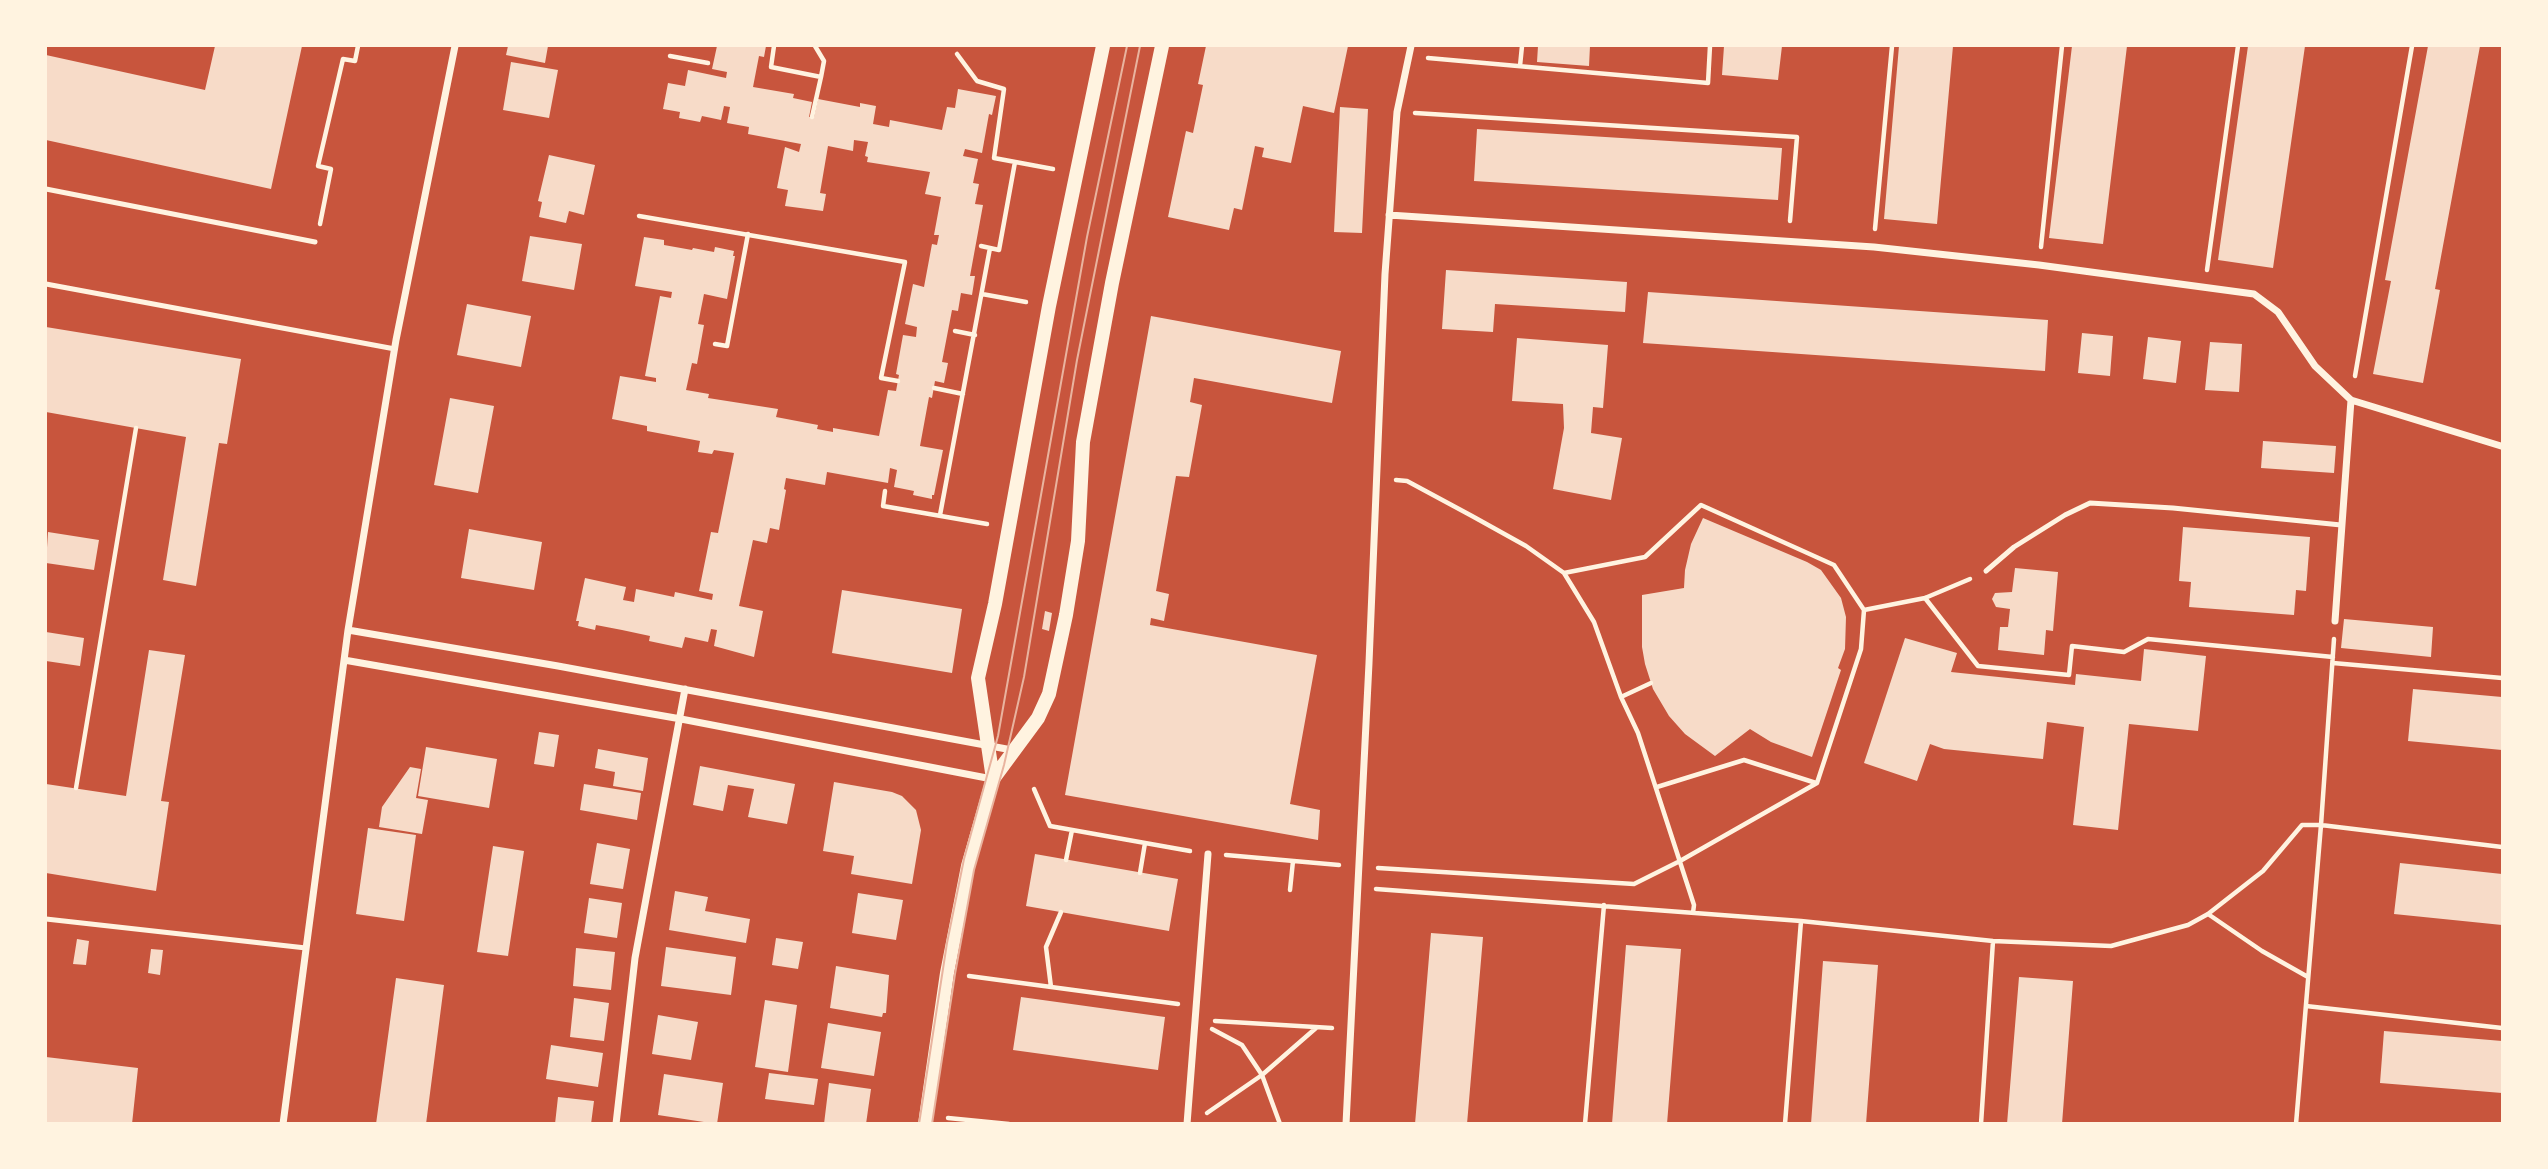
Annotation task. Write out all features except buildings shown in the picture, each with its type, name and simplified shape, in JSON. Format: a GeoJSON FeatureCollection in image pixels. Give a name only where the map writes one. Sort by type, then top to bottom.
{"type":"FeatureCollection","features":[{"type":"Feature","properties":{"kind":"main road"},"geometry":{"type":"LineString","coordinates":[[993,779],[978,678],[995,604],[1049,306],[1103,46]]}},
{"type":"Feature","properties":{"kind":"main road"},"geometry":{"type":"LineString","coordinates":[[926,1120],[947,973],[968,866],[993,779],[1038,718],[1049,694],[1078,541],[1083,442],[1112,283],[1161,46]]}},
{"type":"Feature","properties":{"kind":"street"},"geometry":{"type":"LineString","coordinates":[[282,1124],[348,630],[395,349],[455,46]]}},
{"type":"Feature","properties":{"kind":"street"},"geometry":{"type":"LineString","coordinates":[[1346,1124],[1370,650],[1382,313],[1397,112],[1411,46]]}},
{"type":"Feature","properties":{"kind":"street"},"geometry":{"type":"LineString","coordinates":[[1389,215],[1874,247],[2039,265],[2254,294],[2278,312],[2315,366],[2351,400],[2502,447]]}},
{"type":"Feature","properties":{"kind":"street"},"geometry":{"type":"LineString","coordinates":[[2335,621],[2351,400]]}},
{"type":"Feature","properties":{"kind":"street"},"geometry":{"type":"LineString","coordinates":[[348,630],[1012,750]]}},
{"type":"Feature","properties":{"kind":"street"},"geometry":{"type":"LineString","coordinates":[[344,660],[681,719],[993,779]]}},
{"type":"Feature","properties":{"kind":"street"},"geometry":{"type":"LineString","coordinates":[[615,1124],[635,958],[685,689]]}},
{"type":"Feature","properties":{"kind":"street"},"geometry":{"type":"LineString","coordinates":[[1187,1124],[1208,854]]}},
{"type":"Feature","properties":{"kind":"lane"},"geometry":{"type":"LineString","coordinates":[[46,189],[315,242]]}},
{"type":"Feature","properties":{"kind":"lane"},"geometry":{"type":"LineString","coordinates":[[46,284],[395,349]]}},
{"type":"Feature","properties":{"kind":"lane"},"geometry":{"type":"LineString","coordinates":[[1986,571],[2014,547],[2065,515],[2090,503],[2174,508],[2341,525]]}},
{"type":"Feature","properties":{"kind":"lane"},"geometry":{"type":"LineString","coordinates":[[46,919],[306,948]]}},
{"type":"Feature","properties":{"kind":"path"},"geometry":{"type":"LineString","coordinates":[[315,242],[331,169],[318,166],[343,59],[355,61],[358,46]]}},
{"type":"Feature","properties":{"kind":"path"},"geometry":{"type":"LineString","coordinates":[[774,46],[771,67],[821,77]]}},
{"type":"Feature","properties":{"kind":"path"},"geometry":{"type":"LineString","coordinates":[[812,117],[824,61],[815,46]]}},
{"type":"Feature","properties":{"kind":"path"},"geometry":{"type":"LineString","coordinates":[[1520,66],[1522,46]]}},
{"type":"Feature","properties":{"kind":"path"},"geometry":{"type":"LineString","coordinates":[[1409,57],[1708,83],[1710,46]]}},
{"type":"Feature","properties":{"kind":"path"},"geometry":{"type":"LineString","coordinates":[[1874,247],[1892,46]]}},
{"type":"Feature","properties":{"kind":"path"},"geometry":{"type":"LineString","coordinates":[[2039,265],[2062,46]]}},
{"type":"Feature","properties":{"kind":"path"},"geometry":{"type":"LineString","coordinates":[[2204,289],[2238,46]]}},
{"type":"Feature","properties":{"kind":"path"},"geometry":{"type":"LineString","coordinates":[[2351,400],[2412,46]]}},
{"type":"Feature","properties":{"kind":"path"},"geometry":{"type":"LineString","coordinates":[[957,54],[977,81],[1004,89],[994,158],[1058,169]]}},
{"type":"Feature","properties":{"kind":"path"},"geometry":{"type":"LineString","coordinates":[[670,56],[708,63]]}},
{"type":"Feature","properties":{"kind":"path"},"geometry":{"type":"LineString","coordinates":[[1397,112],[1797,137],[1788,240]]}},
{"type":"Feature","properties":{"kind":"path"},"geometry":{"type":"LineString","coordinates":[[981,246],[999,250],[1015,162]]}},
{"type":"Feature","properties":{"kind":"path"},"geometry":{"type":"LineString","coordinates":[[639,216],[905,262],[881,378],[898,381]]}},
{"type":"Feature","properties":{"kind":"path"},"geometry":{"type":"LineString","coordinates":[[715,344],[727,346],[748,234]]}},
{"type":"Feature","properties":{"kind":"path"},"geometry":{"type":"LineString","coordinates":[[940,514],[990,247]]}},
{"type":"Feature","properties":{"kind":"path"},"geometry":{"type":"LineString","coordinates":[[982,294],[1030,303]]}},
{"type":"Feature","properties":{"kind":"path"},"geometry":{"type":"LineString","coordinates":[[955,331],[975,335]]}},
{"type":"Feature","properties":{"kind":"path"},"geometry":{"type":"LineString","coordinates":[[934,387],[963,394]]}},
{"type":"Feature","properties":{"kind":"path"},"geometry":{"type":"LineString","coordinates":[[76,788],[136,428]]}},
{"type":"Feature","properties":{"kind":"path"},"geometry":{"type":"LineString","coordinates":[[1407,481],[1527,546],[1564,573],[1594,622],[1621,697],[1638,733],[1694,905],[1693,914]]}},
{"type":"Feature","properties":{"kind":"path"},"geometry":{"type":"LineString","coordinates":[[885,491],[883,506],[991,525]]}},
{"type":"Feature","properties":{"kind":"path"},"geometry":{"type":"LineString","coordinates":[[1389,869],[1634,884],[1817,783],[1861,649],[1864,610],[1834,565],[1701,505],[1645,557],[1564,573]]}},
{"type":"Feature","properties":{"kind":"path"},"geometry":{"type":"LineString","coordinates":[[1864,610],[1925,598],[1986,571]]}},
{"type":"Feature","properties":{"kind":"path"},"geometry":{"type":"LineString","coordinates":[[1925,598],[1978,666],[2069,676],[2072,646],[2124,652],[2148,639],[2502,678]]}},
{"type":"Feature","properties":{"kind":"path"},"geometry":{"type":"LineString","coordinates":[[2296,1124],[2322,825],[2335,621]]}},
{"type":"Feature","properties":{"kind":"path"},"geometry":{"type":"LineString","coordinates":[[1621,697],[1651,683]]}},
{"type":"Feature","properties":{"kind":"path"},"geometry":{"type":"LineString","coordinates":[[1657,786],[1744,760],[1817,783]]}},
{"type":"Feature","properties":{"kind":"path"},"geometry":{"type":"LineString","coordinates":[[1034,789],[1051,825],[1208,854],[1343,866]]}},
{"type":"Feature","properties":{"kind":"path"},"geometry":{"type":"LineString","coordinates":[[1375,889],[1801,921],[1993,941],[2111,946],[2188,925],[2208,914],[2263,871],[2302,825],[2322,825],[2502,847]]}},
{"type":"Feature","properties":{"kind":"path"},"geometry":{"type":"LineString","coordinates":[[1066,860],[1072,830]]}},
{"type":"Feature","properties":{"kind":"path"},"geometry":{"type":"LineString","coordinates":[[1140,873],[1145,842]]}},
{"type":"Feature","properties":{"kind":"path"},"geometry":{"type":"LineString","coordinates":[[1290,890],[1293,862]]}},
{"type":"Feature","properties":{"kind":"path"},"geometry":{"type":"LineString","coordinates":[[1585,1124],[1604,905]]}},
{"type":"Feature","properties":{"kind":"path"},"geometry":{"type":"LineString","coordinates":[[1051,987],[1046,947],[1061,912]]}},
{"type":"Feature","properties":{"kind":"path"},"geometry":{"type":"LineString","coordinates":[[2208,914],[2262,951],[2308,977]]}},
{"type":"Feature","properties":{"kind":"path"},"geometry":{"type":"LineString","coordinates":[[1785,1124],[1801,921]]}},
{"type":"Feature","properties":{"kind":"path"},"geometry":{"type":"LineString","coordinates":[[1981,1124],[1993,941]]}},
{"type":"Feature","properties":{"kind":"path"},"geometry":{"type":"LineString","coordinates":[[947,973],[1196,1007]]}},
{"type":"Feature","properties":{"kind":"path"},"geometry":{"type":"LineString","coordinates":[[2306,1006],[2502,1028]]}},
{"type":"Feature","properties":{"kind":"path"},"geometry":{"type":"LineString","coordinates":[[1195,1020],[1350,1029]]}},
{"type":"Feature","properties":{"kind":"path"},"geometry":{"type":"LineString","coordinates":[[1195,1020],[1242,1045],[1262,1075],[1280,1124]]}},
{"type":"Feature","properties":{"kind":"path"},"geometry":{"type":"LineString","coordinates":[[1202,1116],[1262,1075],[1317,1027]]}},
{"type":"Feature","properties":{"kind":"path"},"geometry":{"type":"LineString","coordinates":[[926,1120],[1009,1124]]}},
{"type":"Feature","properties":{"kind":"tram line"},"geometry":{"type":"LineString","coordinates":[[919,1124],[947,943],[964,859],[998,736],[1087,237],[1127,46]]}},
{"type":"Feature","properties":{"kind":"tram line"},"geometry":{"type":"LineString","coordinates":[[932,1124],[974,870],[1004,765],[1024,677],[1077,360],[1140,46]]}}]}
